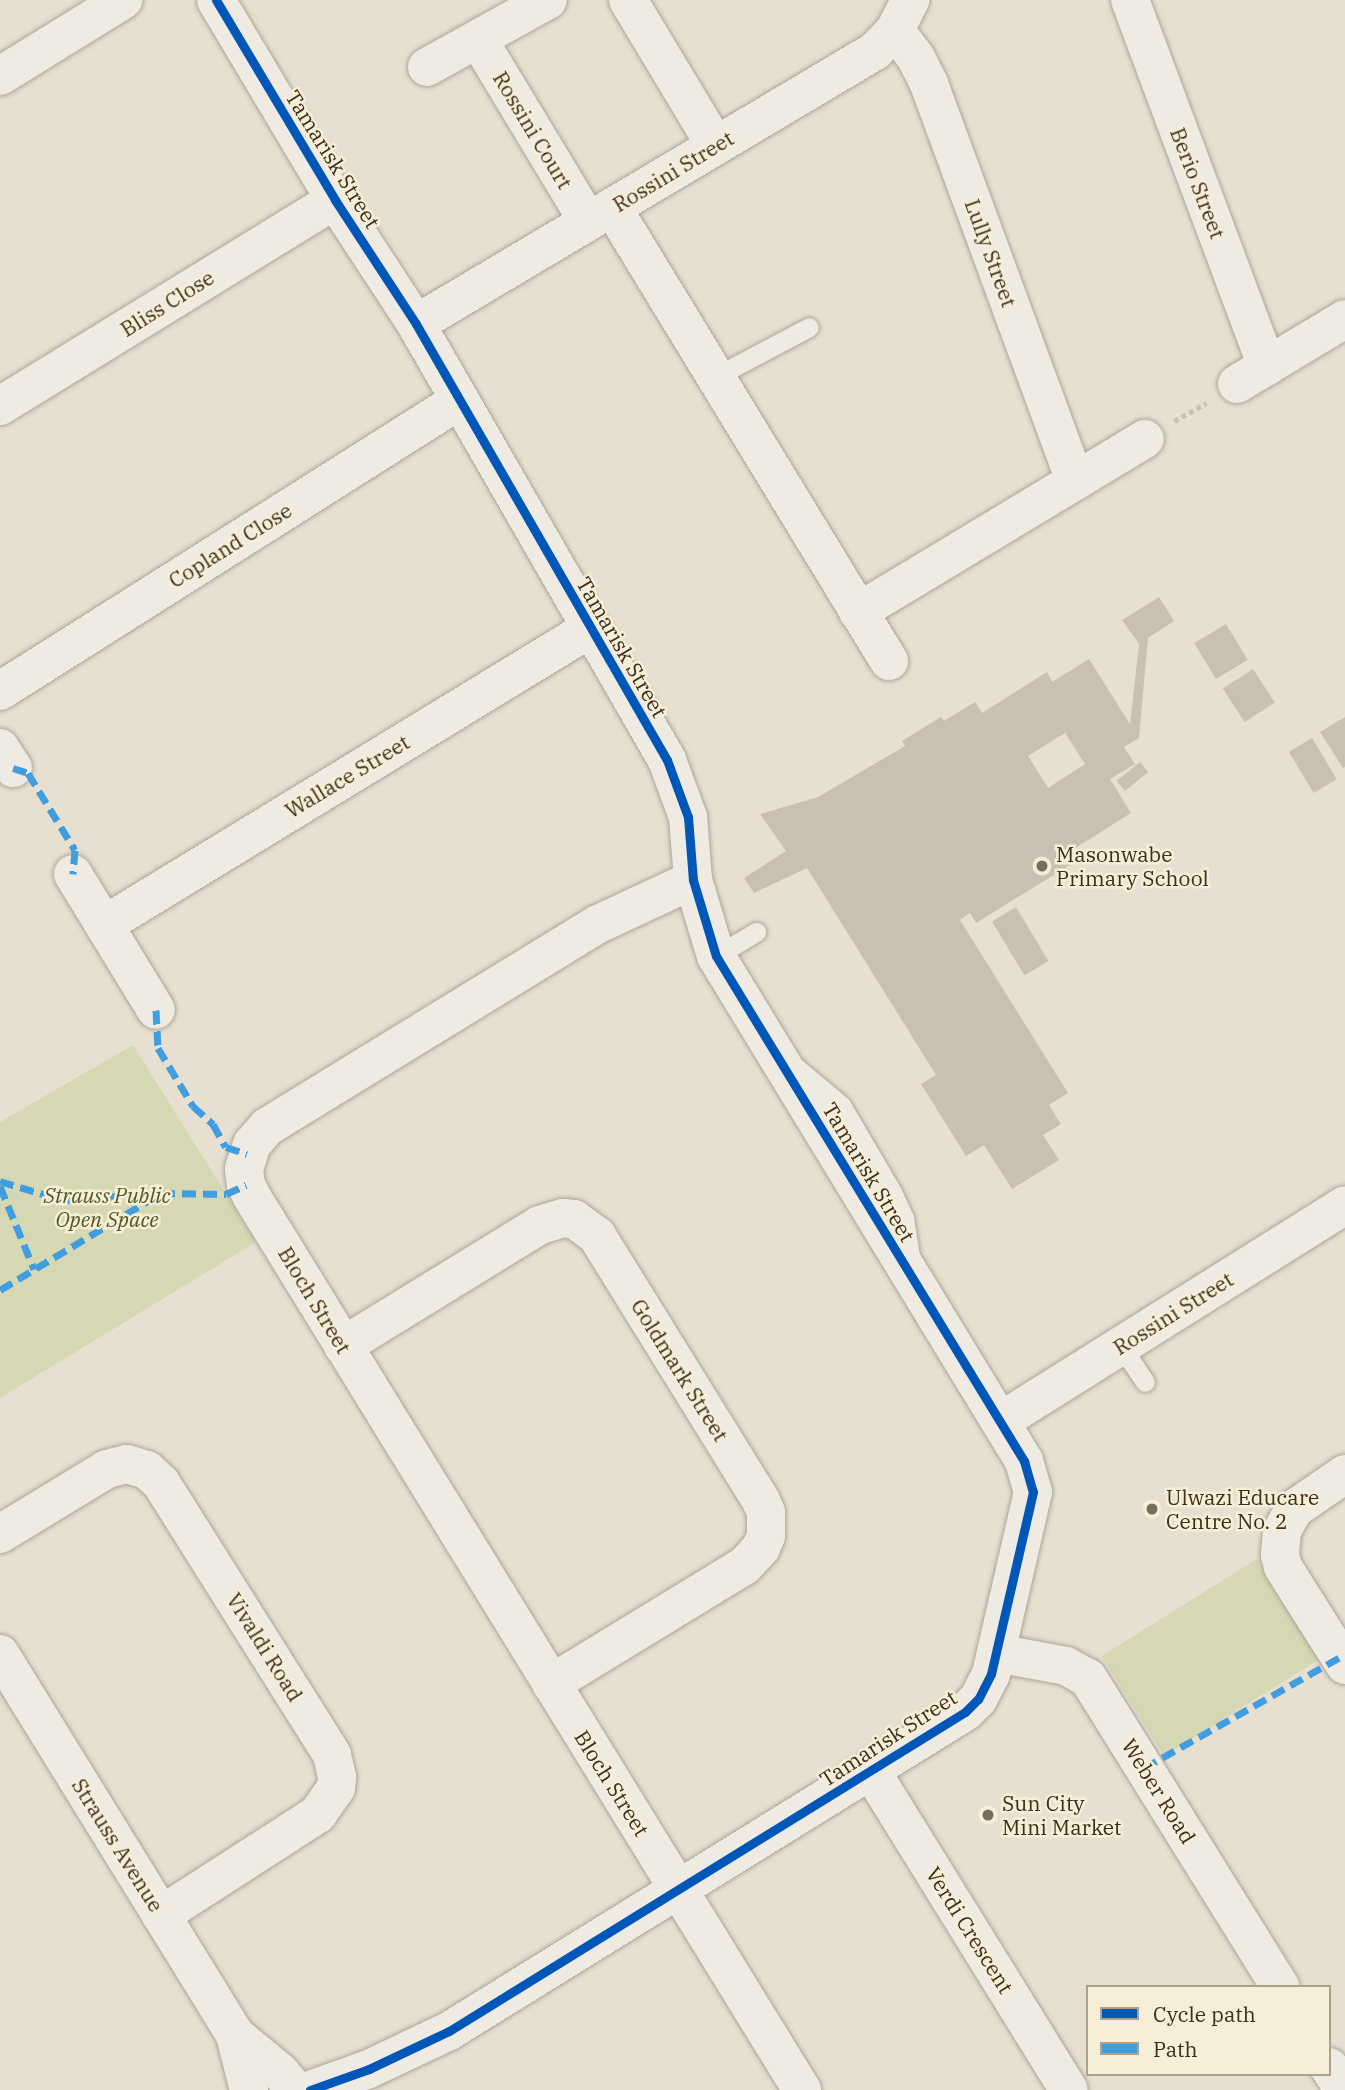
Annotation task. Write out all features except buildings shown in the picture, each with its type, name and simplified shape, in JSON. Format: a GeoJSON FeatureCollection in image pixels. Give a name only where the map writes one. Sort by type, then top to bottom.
{"type":"FeatureCollection","features":[{"type":"Feature","properties":{"kind":"street"},"geometry":{"type":"LineString","coordinates":[[0,76],[123,0]]}},
{"type":"Feature","properties":{"kind":"street","name":"Tamarisk Street"},"geometry":{"type":"LineString","coordinates":[[216,0],[335,200],[416,324],[667,760],[679,788],[691,838],[693,880],[716,956],[1001,1421],[1029,1470],[1033,1492],[996,1653],[985,1687],[965,1712],[449,2031],[374,2090]]}},
{"type":"Feature","properties":{"kind":"street"},"geometry":{"type":"LineString","coordinates":[[428,67],[548,0]]}},
{"type":"Feature","properties":{"kind":"street"},"geometry":{"type":"LineString","coordinates":[[628,0],[715,145]]}},
{"type":"Feature","properties":{"kind":"street","name":"Berio Street"},"geometry":{"type":"LineString","coordinates":[[1130,0],[1252,375]]}},
{"type":"Feature","properties":{"kind":"street","name":"Rossini Street"},"geometry":{"type":"LineString","coordinates":[[416,324],[875,51],[903,15]]}},
{"type":"Feature","properties":{"kind":"street","name":"Lully Street"},"geometry":{"type":"LineString","coordinates":[[903,15],[916,58],[929,84],[1075,481]]}},
{"type":"Feature","properties":{"kind":"street","name":"Rossini Court"},"geometry":{"type":"LineString","coordinates":[[478,39],[600,214]]}},
{"type":"Feature","properties":{"kind":"street","name":"Bliss Close"},"geometry":{"type":"LineString","coordinates":[[0,406],[335,200]]}},
{"type":"Feature","properties":{"kind":"street"},"geometry":{"type":"LineString","coordinates":[[600,214],[715,377],[888,661]]}},
{"type":"Feature","properties":{"kind":"street"},"geometry":{"type":"LineString","coordinates":[[1252,375],[1345,319]]}},
{"type":"Feature","properties":{"kind":"street","name":"Copland Close"},"geometry":{"type":"LineString","coordinates":[[0,691],[460,400]]}},
{"type":"Feature","properties":{"kind":"street"},"geometry":{"type":"LineString","coordinates":[[858,612],[1145,439]]}},
{"type":"Feature","properties":{"kind":"street","name":"Wallace Street"},"geometry":{"type":"LineString","coordinates":[[104,925],[591,628]]}},
{"type":"Feature","properties":{"kind":"street"},"geometry":{"type":"LineString","coordinates":[[73,874],[156,1010]]}},
{"type":"Feature","properties":{"kind":"street","name":"Bloch Street"},"geometry":{"type":"LineString","coordinates":[[678,1889],[246,1185],[247,1154],[258,1134],[598,924],[693,880]]}},
{"type":"Feature","properties":{"kind":"street","name":"Rossini Street"},"geometry":{"type":"LineString","coordinates":[[1001,1421],[1345,1205]]}},
{"type":"Feature","properties":{"kind":"street","name":"Goldmark Street"},"geometry":{"type":"LineString","coordinates":[[343,1346],[540,1225],[551,1220],[575,1219],[597,1236],[754,1489],[766,1512],[767,1524],[766,1536],[754,1558],[551,1684]]}},
{"type":"Feature","properties":{"kind":"street","name":"Vivaldi Road"},"geometry":{"type":"LineString","coordinates":[[0,1534],[107,1469],[127,1464],[147,1470],[162,1483],[332,1755],[337,1777],[336,1788],[318,1814],[161,1915]]}},
{"type":"Feature","properties":{"kind":"street"},"geometry":{"type":"LineString","coordinates":[[1345,1474],[1294,1509],[1287,1520],[1280,1543],[1283,1567],[1345,1665]]}},
{"type":"Feature","properties":{"kind":"street","name":"Weber Road"},"geometry":{"type":"LineString","coordinates":[[996,1653],[1066,1666],[1088,1678],[1279,1985]]}},
{"type":"Feature","properties":{"kind":"street","name":"Strauss Avenue"},"geometry":{"type":"LineString","coordinates":[[0,1654],[235,2035],[249,2090]]}},
{"type":"Feature","properties":{"kind":"street","name":"Verdi Crescent"},"geometry":{"type":"LineString","coordinates":[[871,1771],[1069,2090]]}},
{"type":"Feature","properties":{"kind":"street"},"geometry":{"type":"LineString","coordinates":[[678,1889],[802,2090]]}},
{"type":"Feature","properties":{"kind":"street","name":"Tamarisk Street"},"geometry":{"type":"LineString","coordinates":[[310,2090],[369,2069],[449,2031]]}},
{"type":"Feature","properties":{"kind":"street","name":"Strauss Avenue"},"geometry":{"type":"LineString","coordinates":[[235,2035],[280,2072],[296,2090]]}},
{"type":"Feature","properties":{"kind":"street"},"geometry":{"type":"LineString","coordinates":[[1331,2070],[1343,2090]]}},
{"type":"Feature","properties":{"kind":"street"},"geometry":{"type":"LineString","coordinates":[[284,2090],[296,2090]]}},
{"type":"Feature","properties":{"kind":"lane"},"geometry":{"type":"LineString","coordinates":[[715,377],[809,327]]}},
{"type":"Feature","properties":{"kind":"lane"},"geometry":{"type":"LineString","coordinates":[[716,956],[756,932]]}},
{"type":"Feature","properties":{"kind":"lane"},"geometry":{"type":"LineString","coordinates":[[1121,1346],[1145,1382]]}},
{"type":"Feature","properties":{"kind":"path"},"geometry":{"type":"LineString","coordinates":[[1145,439],[1252,375]]}},
{"type":"Feature","properties":{"kind":"green space","name":"Strauss Public Open Space"},"geometry":{"type":"Polygon","coordinates":[[[133,1045],[256,1242],[0,1398],[0,1122],[133,1045]]]}},
{"type":"Feature","properties":{"kind":"green space"},"geometry":{"type":"Polygon","coordinates":[[[1257,1559],[1320,1659],[1164,1756],[1102,1656],[1257,1559]]]}},
{"type":"Feature","properties":{"kind":"marked path"},"geometry":{"type":"LineString","coordinates":[[13,768],[28,773],[75,850],[73,874]]}},
{"type":"Feature","properties":{"kind":"marked path"},"geometry":{"type":"LineString","coordinates":[[156,1010],[158,1048],[193,1106],[213,1124],[226,1147],[247,1154]]}},
{"type":"Feature","properties":{"kind":"marked path"},"geometry":{"type":"LineString","coordinates":[[0,1181],[63,1200],[158,1193]]}},
{"type":"Feature","properties":{"kind":"marked path"},"geometry":{"type":"LineString","coordinates":[[0,1290],[161,1193],[226,1194],[246,1185]]}},
{"type":"Feature","properties":{"kind":"marked path"},"geometry":{"type":"LineString","coordinates":[[0,1186],[34,1269]]}},
{"type":"Feature","properties":{"kind":"marked path"},"geometry":{"type":"LineString","coordinates":[[1144,1768],[1340,1657]]}},
{"type":"Feature","properties":{"kind":"cycle path"},"geometry":{"type":"LineString","coordinates":[[216,0],[335,200],[416,324],[667,760],[688,817],[693,880],[716,956],[1024,1461],[1033,1492],[991,1674],[978,1699],[965,1712],[449,2031],[369,2069],[310,2090]]}},
{"type":"Feature","properties":{"kind":"place","name":"Masonwabe Primary School"},"geometry":{"type":"Point","coordinates":[1042,866]}},
{"type":"Feature","properties":{"kind":"place","name":"Ulwazi Educare Centre No. 2"},"geometry":{"type":"Point","coordinates":[1152,1509]}},
{"type":"Feature","properties":{"kind":"place","name":"Sun City Mini Market"},"geometry":{"type":"Point","coordinates":[988,1815]}}]}
